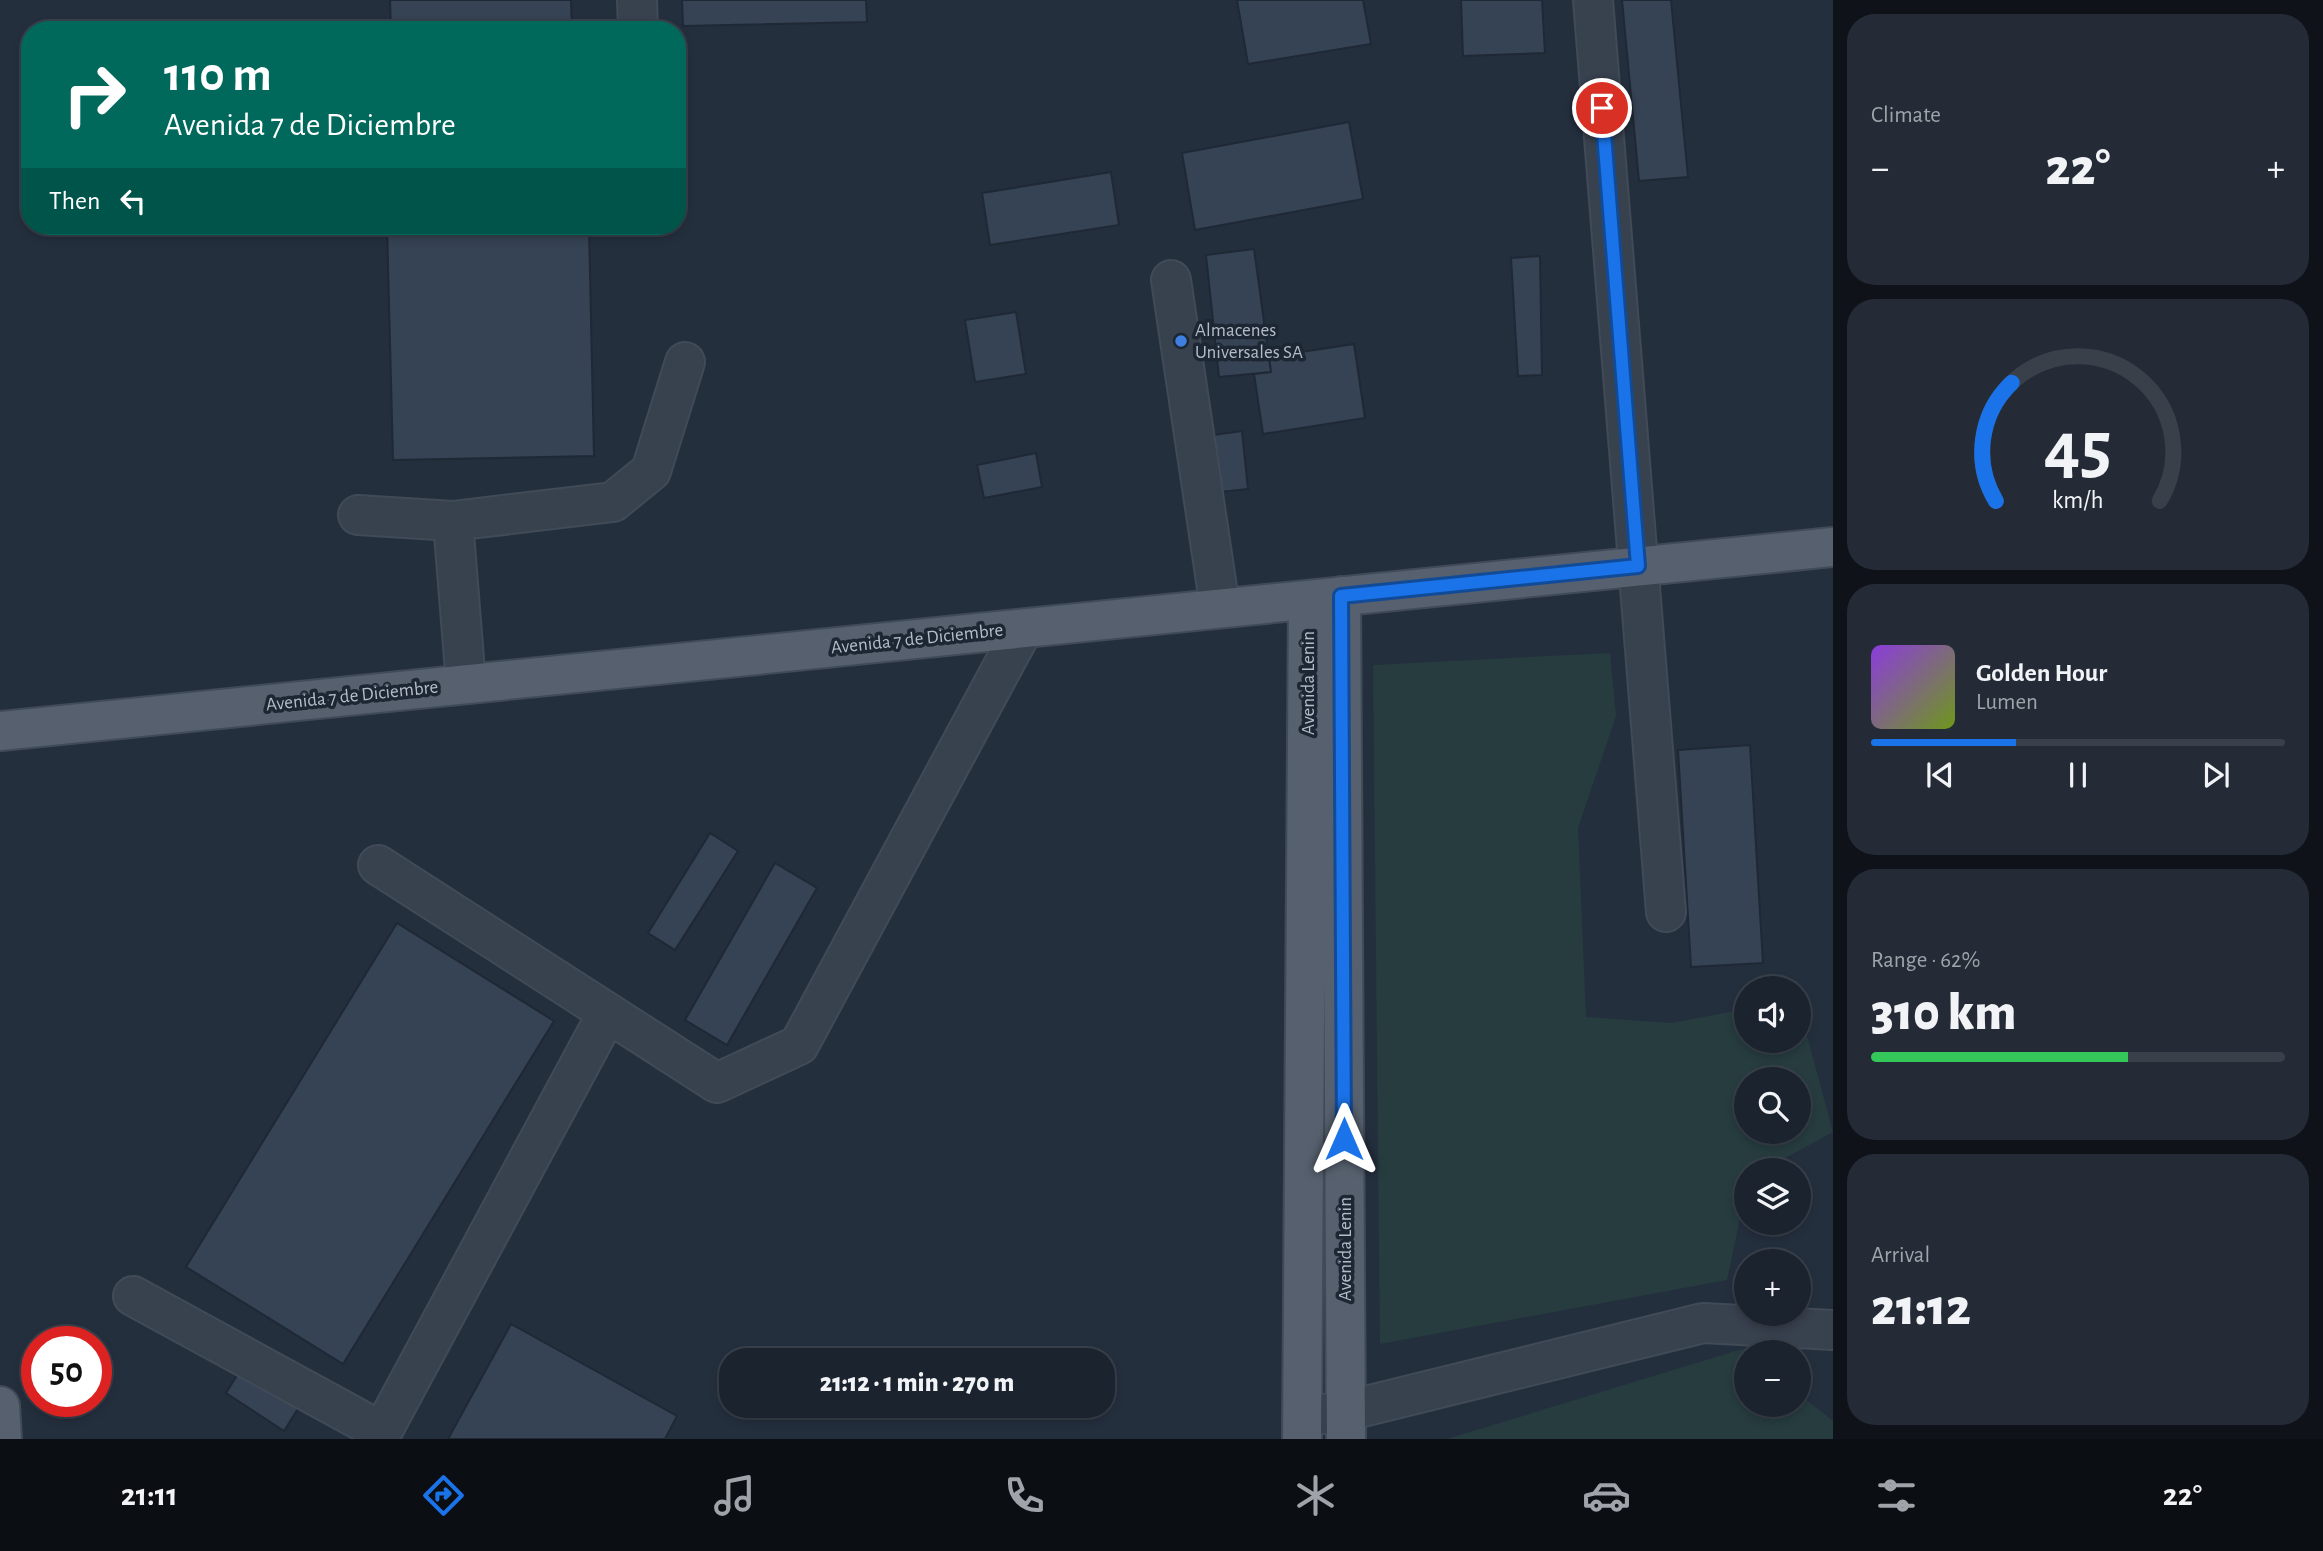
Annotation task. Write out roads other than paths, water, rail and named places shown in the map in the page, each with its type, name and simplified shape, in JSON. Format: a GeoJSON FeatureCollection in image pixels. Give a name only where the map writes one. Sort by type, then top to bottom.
{"type":"FeatureCollection","features":[{"type":"Feature","properties":{"kind":"main road","name":"Avenida 7 de Diciembre"},"geometry":{"type":"LineString","coordinates":[[0,731],[1833,547]]}},
{"type":"Feature","properties":{"kind":"main road","name":"Avenida Lenin"},"geometry":{"type":"LineString","coordinates":[[1325,598],[1346,1425]]}},
{"type":"Feature","properties":{"kind":"main road","name":"Avenida Lenin"},"geometry":{"type":"LineString","coordinates":[[1302,1428],[1325,598]]}},
{"type":"Feature","properties":{"kind":"main road"},"geometry":{"type":"LineString","coordinates":[[0,1406],[2,1439]]}},
{"type":"Feature","properties":{"kind":"street"},"geometry":{"type":"LineString","coordinates":[[637,0],[638,21]]}},
{"type":"Feature","properties":{"kind":"street"},"geometry":{"type":"LineString","coordinates":[[1593,0],[1666,912]]}},
{"type":"Feature","properties":{"kind":"street"},"geometry":{"type":"LineString","coordinates":[[1171,280],[1220,608]]}},
{"type":"Feature","properties":{"kind":"street"},"geometry":{"type":"LineString","coordinates":[[358,515],[453,521],[613,502],[651,471],[685,362]]}},
{"type":"Feature","properties":{"kind":"street"},"geometry":{"type":"LineString","coordinates":[[453,521],[466,684]]}},
{"type":"Feature","properties":{"kind":"street"},"geometry":{"type":"LineString","coordinates":[[378,865],[717,1083],[799,1045],[1023,628]]}},
{"type":"Feature","properties":{"kind":"street"},"geometry":{"type":"LineString","coordinates":[[133,1296],[382,1432],[607,1014]]}},
{"type":"Feature","properties":{"kind":"street"},"geometry":{"type":"LineString","coordinates":[[1302,1428],[1346,1425],[1703,1323],[1833,1330]]}},
{"type":"Feature","properties":{"kind":"place","name":"Almacenes Universales SA"},"geometry":{"type":"Point","coordinates":[1181,341]}}]}
